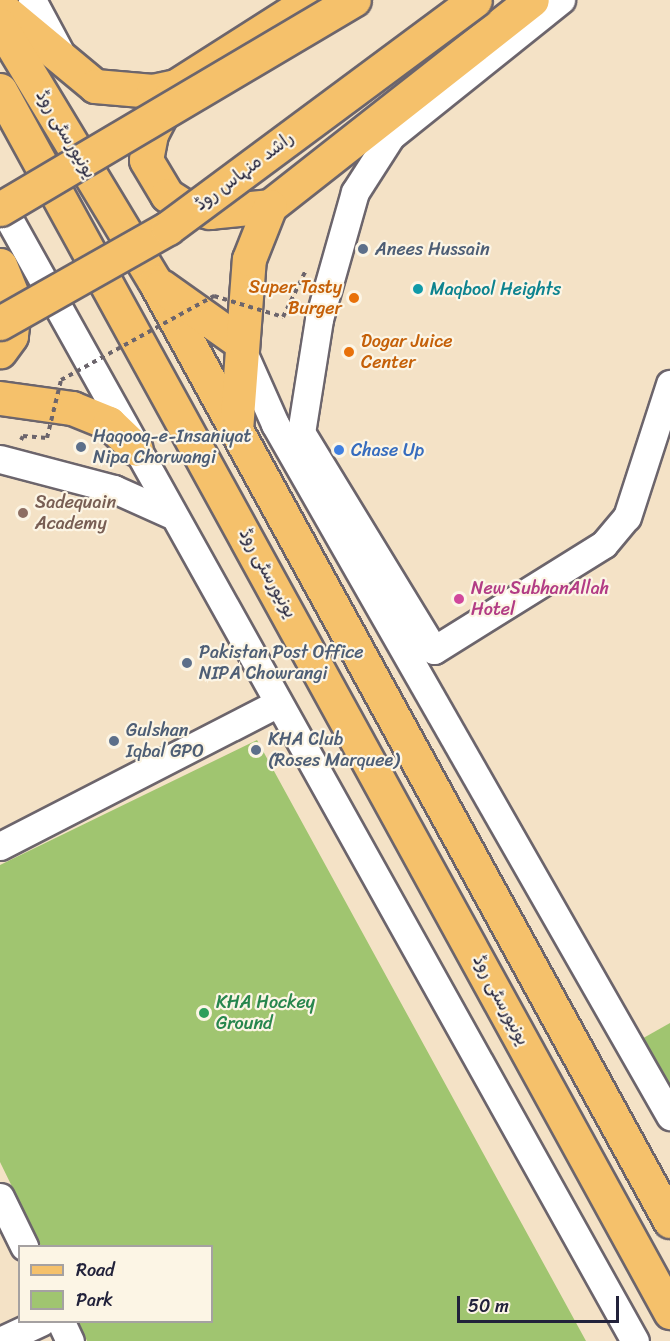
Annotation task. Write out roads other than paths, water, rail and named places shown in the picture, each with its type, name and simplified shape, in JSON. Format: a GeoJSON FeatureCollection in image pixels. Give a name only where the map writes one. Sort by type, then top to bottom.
{"type":"FeatureCollection","features":[{"type":"Feature","properties":{"kind":"main road"},"geometry":{"type":"LineString","coordinates":[[0,7],[70,70],[95,86],[123,91],[176,86],[311,0]]}},
{"type":"Feature","properties":{"kind":"main road"},"geometry":{"type":"LineString","coordinates":[[0,209],[354,0]]}},
{"type":"Feature","properties":{"kind":"main road","name":"راشد منہاس روڈ"},"geometry":{"type":"LineString","coordinates":[[0,323],[168,228],[475,0]]}},
{"type":"Feature","properties":{"kind":"main road"},"geometry":{"type":"LineString","coordinates":[[236,431],[240,342],[249,259],[270,206],[401,99],[532,0]]}},
{"type":"Feature","properties":{"kind":"main road","name":"یونیورسٹی روڈ"},"geometry":{"type":"LineString","coordinates":[[0,25],[155,282],[670,1221]]}},
{"type":"Feature","properties":{"kind":"main road"},"geometry":{"type":"LineString","coordinates":[[176,86],[151,134],[146,160],[167,195],[184,206],[210,212],[270,206]]}},
{"type":"Feature","properties":{"kind":"main road","name":"یونیورسٹی روڈ"},"geometry":{"type":"LineString","coordinates":[[0,90],[343,709],[670,1312]]}},
{"type":"Feature","properties":{"kind":"main road"},"geometry":{"type":"LineString","coordinates":[[0,265],[15,302],[11,336],[0,351]]}},
{"type":"Feature","properties":{"kind":"main road"},"geometry":{"type":"LineString","coordinates":[[155,282],[240,342]]}},
{"type":"Feature","properties":{"kind":"main road"},"geometry":{"type":"LineString","coordinates":[[0,398],[72,408],[109,423],[136,449]]}},
{"type":"Feature","properties":{"kind":"street"},"geometry":{"type":"LineString","coordinates":[[32,0],[70,70]]}},
{"type":"Feature","properties":{"kind":"street"},"geometry":{"type":"LineString","coordinates":[[301,433],[320,319],[355,192],[392,136],[561,0]]}},
{"type":"Feature","properties":{"kind":"street"},"geometry":{"type":"LineString","coordinates":[[0,203],[276,704],[635,1341]]}},
{"type":"Feature","properties":{"kind":"street"},"geometry":{"type":"LineString","coordinates":[[240,342],[252,377],[423,656]]}},
{"type":"Feature","properties":{"kind":"street"},"geometry":{"type":"LineString","coordinates":[[252,377],[301,433],[670,1116]]}},
{"type":"Feature","properties":{"kind":"street"},"geometry":{"type":"LineString","coordinates":[[423,656],[604,544],[627,517],[670,384]]}},
{"type":"Feature","properties":{"kind":"street"},"geometry":{"type":"LineString","coordinates":[[0,459],[114,489],[170,514]]}},
{"type":"Feature","properties":{"kind":"street"},"geometry":{"type":"LineString","coordinates":[[0,846],[276,704]]}},
{"type":"Feature","properties":{"kind":"street"},"geometry":{"type":"LineString","coordinates":[[0,1197],[24,1245]]}},
{"type":"Feature","properties":{"kind":"street"},"geometry":{"type":"LineString","coordinates":[[0,1341],[39,1323]]}},
{"type":"Feature","properties":{"kind":"street"},"geometry":{"type":"LineString","coordinates":[[61,1323],[70,1341]]}},
{"type":"Feature","properties":{"kind":"place","name":"Anees Hussain"},"geometry":{"type":"Point","coordinates":[363,249]}},
{"type":"Feature","properties":{"kind":"place","name":"Maqbool Heights"},"geometry":{"type":"Point","coordinates":[418,289]}},
{"type":"Feature","properties":{"kind":"place","name":"Super Tasty Burger"},"geometry":{"type":"Point","coordinates":[354,298]}},
{"type":"Feature","properties":{"kind":"place","name":"Dogar Juice Center"},"geometry":{"type":"Point","coordinates":[349,352]}},
{"type":"Feature","properties":{"kind":"place","name":"Haqooq-e-Insaniyat Nipa Chorwangi"},"geometry":{"type":"Point","coordinates":[81,447]}},
{"type":"Feature","properties":{"kind":"place","name":"Chase Up"},"geometry":{"type":"Point","coordinates":[339,450]}},
{"type":"Feature","properties":{"kind":"place","name":"Sadequain Academy"},"geometry":{"type":"Point","coordinates":[23,513]}},
{"type":"Feature","properties":{"kind":"place","name":"New SubhanAllah Hotel"},"geometry":{"type":"Point","coordinates":[459,599]}},
{"type":"Feature","properties":{"kind":"place","name":"Pakistan Post Office NIPA Chowrangi"},"geometry":{"type":"Point","coordinates":[187,663]}},
{"type":"Feature","properties":{"kind":"place","name":"Gulshan Iqbal GPO"},"geometry":{"type":"Point","coordinates":[114,741]}},
{"type":"Feature","properties":{"kind":"place","name":"KHA Club (Roses Marquee)"},"geometry":{"type":"Point","coordinates":[256,750]}},
{"type":"Feature","properties":{"kind":"place","name":"KHA Hockey Ground"},"geometry":{"type":"Point","coordinates":[204,1013]}}]}
